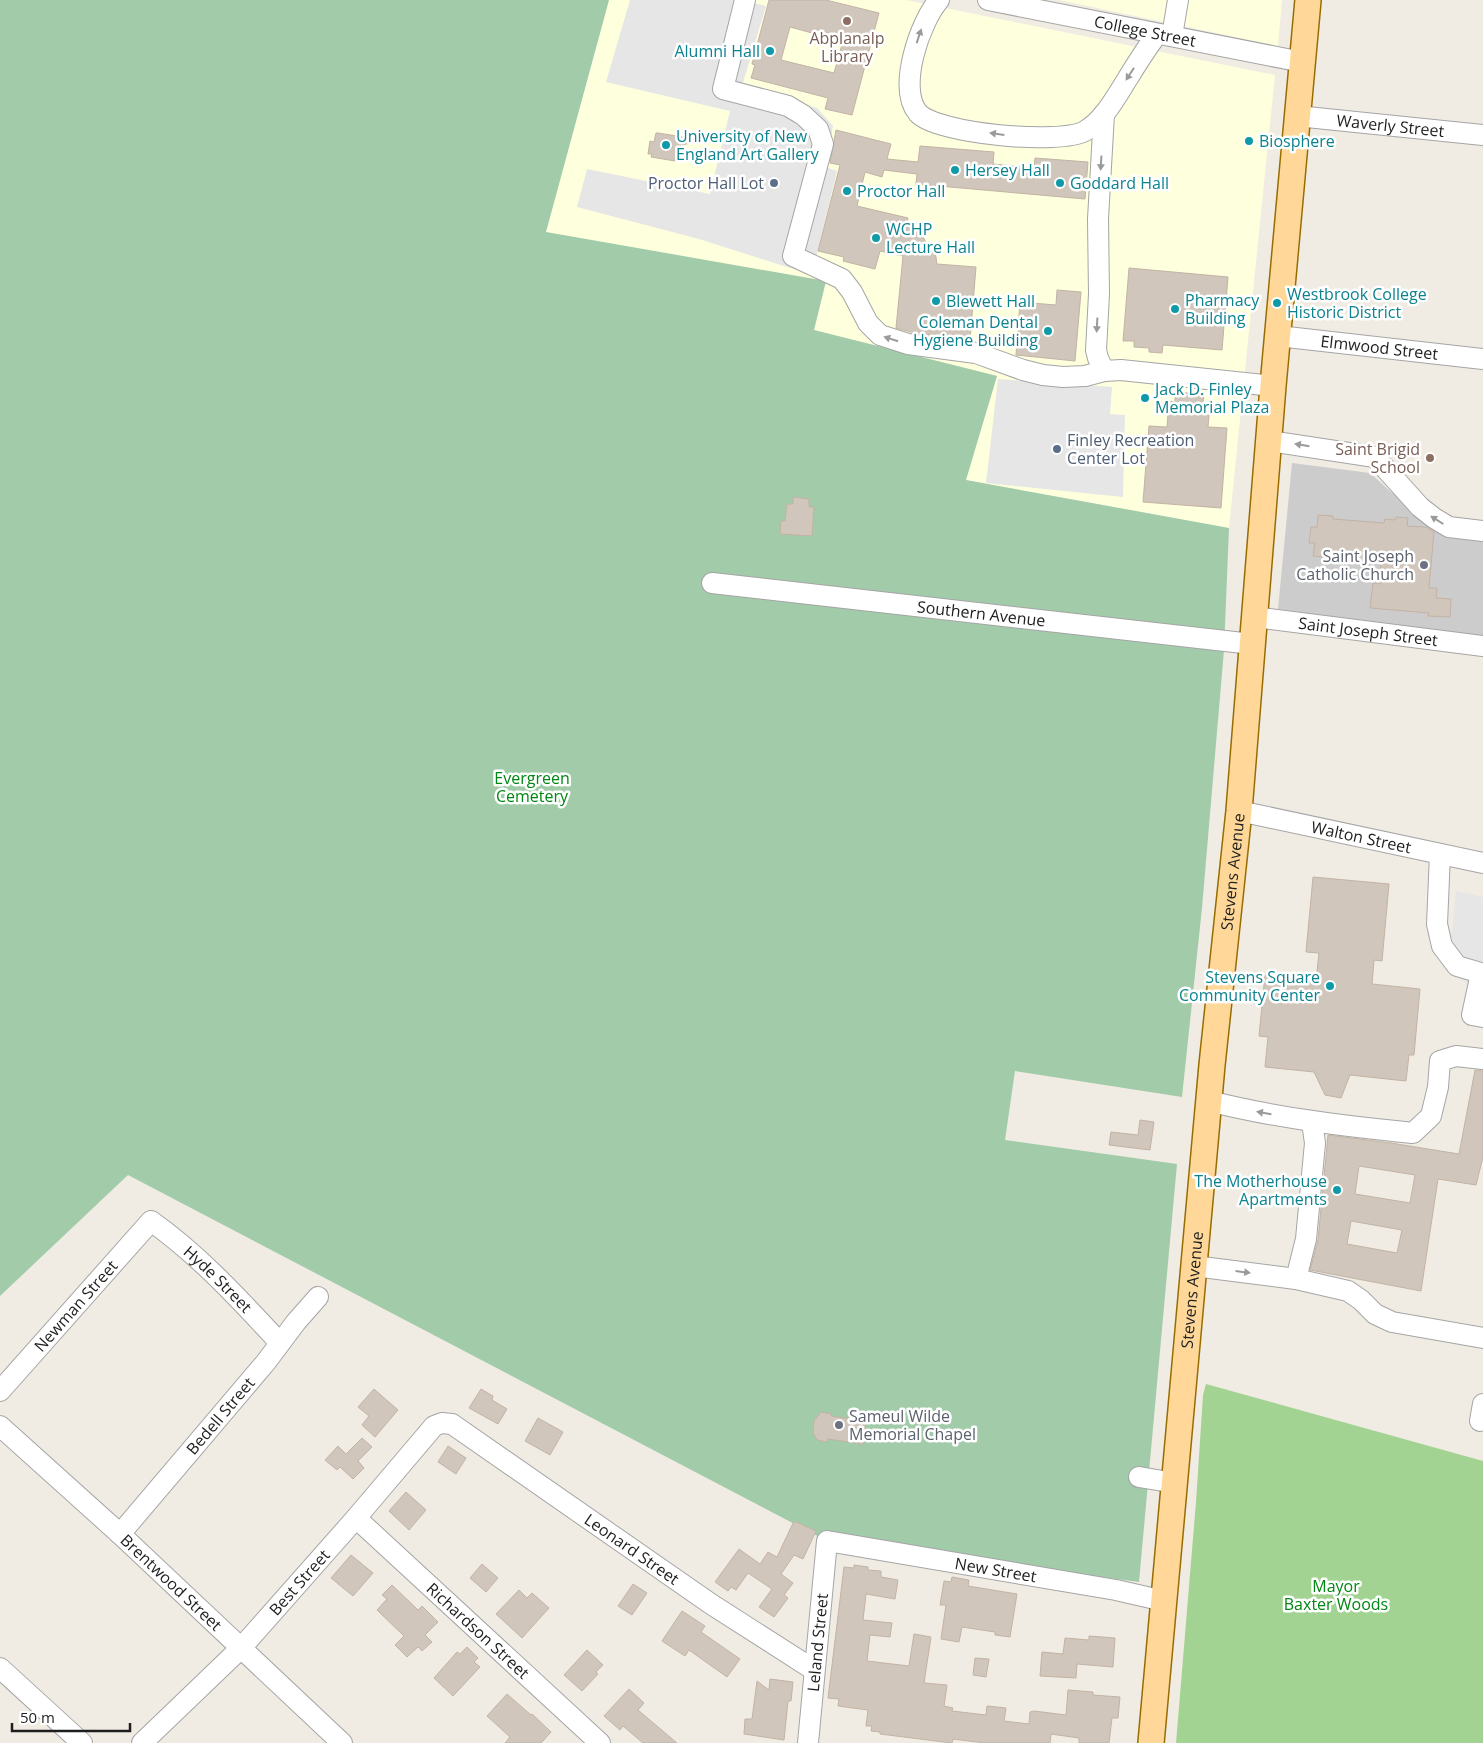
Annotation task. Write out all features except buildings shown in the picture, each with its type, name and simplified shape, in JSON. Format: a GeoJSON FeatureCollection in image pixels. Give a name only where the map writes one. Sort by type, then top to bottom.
{"type":"FeatureCollection","features":[{"type":"Feature","properties":{"kind":"main road","name":"Stevens Avenue"},"geometry":{"type":"LineString","coordinates":[[1151,1743],[1209,1101],[1239,811],[1273,386],[1308,0]]}},
{"type":"Feature","properties":{"kind":"street"},"geometry":{"type":"LineString","coordinates":[[745,0],[723,89],[788,106],[803,115],[818,129],[823,144],[793,256],[842,279],[852,292],[868,323],[880,335],[908,344],[976,353],[1023,370],[1063,378],[1121,370],[1273,386]]}},
{"type":"Feature","properties":{"kind":"street"},"geometry":{"type":"LineString","coordinates":[[939,0],[924,23],[914,56],[909,87],[912,103],[919,114],[928,120],[955,129],[1010,136],[1052,138],[1084,132],[1104,114],[1164,35],[1178,0]]}},
{"type":"Feature","properties":{"kind":"street","name":"College Street"},"geometry":{"type":"LineString","coordinates":[[988,0],[1302,62]]}},
{"type":"Feature","properties":{"kind":"street"},"geometry":{"type":"LineString","coordinates":[[1104,114],[1098,219],[1099,294],[1096,350],[1104,371]]}},
{"type":"Feature","properties":{"kind":"street","name":"Waverly Street"},"geometry":{"type":"LineString","coordinates":[[1297,116],[1483,135]]}},
{"type":"Feature","properties":{"kind":"street","name":"Elmwood Street"},"geometry":{"type":"LineString","coordinates":[[1278,336],[1483,359]]}},
{"type":"Feature","properties":{"kind":"street"},"geometry":{"type":"LineString","coordinates":[[1269,441],[1375,457],[1420,507],[1434,518],[1449,527],[1483,531]]}},
{"type":"Feature","properties":{"kind":"street","name":"Southern Avenue"},"geometry":{"type":"LineString","coordinates":[[712,583],[1252,644]]}},
{"type":"Feature","properties":{"kind":"street","name":"Saint Joseph Street"},"geometry":{"type":"LineString","coordinates":[[1254,618],[1483,646]]}},
{"type":"Feature","properties":{"kind":"street","name":"Walton Street"},"geometry":{"type":"LineString","coordinates":[[1239,811],[1483,863]]}},
{"type":"Feature","properties":{"kind":"street"},"geometry":{"type":"LineString","coordinates":[[1440,854],[1437,924],[1442,946],[1457,966],[1481,973],[1472,1015],[1483,1018]]}},
{"type":"Feature","properties":{"kind":"street"},"geometry":{"type":"LineString","coordinates":[[1209,1101],[1235,1108],[1312,1122],[1413,1133],[1430,1116],[1438,1088],[1440,1061],[1456,1056],[1483,1059]]}},
{"type":"Feature","properties":{"kind":"street"},"geometry":{"type":"LineString","coordinates":[[1296,1279],[1306,1239],[1315,1143],[1312,1122]]}},
{"type":"Feature","properties":{"kind":"street","name":"Hyde Street"},"geometry":{"type":"LineString","coordinates":[[151,1221],[198,1259],[280,1343]]}},
{"type":"Feature","properties":{"kind":"street","name":"Newman Street"},"geometry":{"type":"LineString","coordinates":[[0,1391],[151,1221]]}},
{"type":"Feature","properties":{"kind":"street"},"geometry":{"type":"LineString","coordinates":[[1194,1266],[1296,1279],[1348,1291],[1361,1300],[1375,1314],[1392,1322],[1483,1338]]}},
{"type":"Feature","properties":{"kind":"street","name":"Bedell Street"},"geometry":{"type":"LineString","coordinates":[[120,1534],[266,1362],[318,1297]]}},
{"type":"Feature","properties":{"kind":"street","name":"Best Street"},"geometry":{"type":"LineString","coordinates":[[142,1743],[241,1648],[434,1426],[442,1422],[452,1424]]}},
{"type":"Feature","properties":{"kind":"street","name":"Leonard Street"},"geometry":{"type":"LineString","coordinates":[[452,1424],[711,1604],[814,1670]]}},
{"type":"Feature","properties":{"kind":"street","name":"Brentwood Street"},"geometry":{"type":"LineString","coordinates":[[0,1426],[120,1534],[342,1743]]}},
{"type":"Feature","properties":{"kind":"street"},"geometry":{"type":"LineString","coordinates":[[1139,1477],[1175,1483]]}},
{"type":"Feature","properties":{"kind":"street","name":"Richardson Street"},"geometry":{"type":"LineString","coordinates":[[356,1518],[600,1743]]}},
{"type":"Feature","properties":{"kind":"street","name":"Leland Street"},"geometry":{"type":"LineString","coordinates":[[808,1743],[827,1541]]}},
{"type":"Feature","properties":{"kind":"street","name":"New Street"},"geometry":{"type":"LineString","coordinates":[[827,1541],[1116,1590],[1164,1601]]}},
{"type":"Feature","properties":{"kind":"street"},"geometry":{"type":"LineString","coordinates":[[0,1668],[82,1743]]}},
{"type":"Feature","properties":{"kind":"shaded area"},"geometry":{"type":"Polygon","coordinates":[[[609,0],[906,0],[1275,75],[1229,528],[965,480],[997,376],[814,330],[826,282],[545,232],[609,0]]]}},
{"type":"Feature","properties":{"kind":"shaded area","name":"Proctor Hall Lot"},"geometry":{"type":"Polygon","coordinates":[[[630,0],[750,0],[750,2],[766,6],[742,86],[817,108],[833,126],[825,167],[837,171],[812,275],[699,239],[577,207],[587,169],[710,194],[730,111],[606,82],[630,0]]]}},
{"type":"Feature","properties":{"kind":"shaded area"},"geometry":{"type":"Polygon","coordinates":[[[1059,0],[1282,0],[1278,46],[1059,0]]]}},
{"type":"Feature","properties":{"kind":"shaded area","name":"Finley Recreation Center Lot"},"geometry":{"type":"Polygon","coordinates":[[[998,379],[1112,387],[1110,414],[1125,415],[1123,497],[986,483],[998,379]]]}},
{"type":"Feature","properties":{"kind":"shaded area"},"geometry":{"type":"Polygon","coordinates":[[[1292,463],[1370,473],[1391,492],[1436,526],[1483,530],[1483,638],[1278,609],[1292,463]]]}},
{"type":"Feature","properties":{"kind":"shaded area"},"geometry":{"type":"Polygon","coordinates":[[[1456,891],[1483,897],[1483,1022],[1469,984],[1448,972],[1456,891]]]}},
{"type":"Feature","properties":{"kind":"green space","name":"Evergreen Cemetery"},"geometry":{"type":"Polygon","coordinates":[[[0,0],[609,0],[546,232],[826,281],[814,330],[997,376],[966,480],[1229,528],[1224,650],[1202,908],[1182,1097],[1015,1071],[1005,1140],[1177,1164],[1139,1582],[827,1541],[128,1175],[0,1296],[0,0]]]}},
{"type":"Feature","properties":{"kind":"green space","name":"Mayor Baxter Woods"},"geometry":{"type":"Polygon","coordinates":[[[1206,1384],[1483,1461],[1483,1743],[1176,1743],[1203,1395],[1206,1384]]]}},
{"type":"Feature","properties":{"kind":"place","name":"Abplanalp Library"},"geometry":{"type":"Point","coordinates":[847,21]}},
{"type":"Feature","properties":{"kind":"place","name":"Alumni Hall"},"geometry":{"type":"Point","coordinates":[770,51]}},
{"type":"Feature","properties":{"kind":"place","name":"Biosphere"},"geometry":{"type":"Point","coordinates":[1249,141]}},
{"type":"Feature","properties":{"kind":"place","name":"University of New England Art Gallery"},"geometry":{"type":"Point","coordinates":[666,145]}},
{"type":"Feature","properties":{"kind":"place","name":"Hersey Hall"},"geometry":{"type":"Point","coordinates":[955,170]}},
{"type":"Feature","properties":{"kind":"place","name":"Proctor Hall Lot"},"geometry":{"type":"Point","coordinates":[774,183]}},
{"type":"Feature","properties":{"kind":"place","name":"Goddard Hall"},"geometry":{"type":"Point","coordinates":[1060,183]}},
{"type":"Feature","properties":{"kind":"place","name":"Proctor Hall"},"geometry":{"type":"Point","coordinates":[847,191]}},
{"type":"Feature","properties":{"kind":"place","name":"WCHP Lecture Hall"},"geometry":{"type":"Point","coordinates":[876,238]}},
{"type":"Feature","properties":{"kind":"place","name":"Blewett Hall"},"geometry":{"type":"Point","coordinates":[936,301]}},
{"type":"Feature","properties":{"kind":"place","name":"Westbrook College Historic District"},"geometry":{"type":"Point","coordinates":[1277,303]}},
{"type":"Feature","properties":{"kind":"place","name":"Pharmacy Building"},"geometry":{"type":"Point","coordinates":[1175,309]}},
{"type":"Feature","properties":{"kind":"place","name":"Coleman Dental Hygiene Building"},"geometry":{"type":"Point","coordinates":[1048,331]}},
{"type":"Feature","properties":{"kind":"place","name":"Jack D. Finley Memorial Plaza"},"geometry":{"type":"Point","coordinates":[1145,398]}},
{"type":"Feature","properties":{"kind":"place","name":"Finley Recreation Center Lot"},"geometry":{"type":"Point","coordinates":[1057,449]}},
{"type":"Feature","properties":{"kind":"place","name":"Saint Brigid School"},"geometry":{"type":"Point","coordinates":[1430,458]}},
{"type":"Feature","properties":{"kind":"place","name":"Saint Joseph Catholic Church"},"geometry":{"type":"Point","coordinates":[1424,565]}},
{"type":"Feature","properties":{"kind":"place","name":"Stevens Square Community Center"},"geometry":{"type":"Point","coordinates":[1330,986]}},
{"type":"Feature","properties":{"kind":"place","name":"The Motherhouse Apartments"},"geometry":{"type":"Point","coordinates":[1337,1190]}},
{"type":"Feature","properties":{"kind":"place","name":"Sameul Wilde Memorial Chapel"},"geometry":{"type":"Point","coordinates":[839,1425]}}]}
